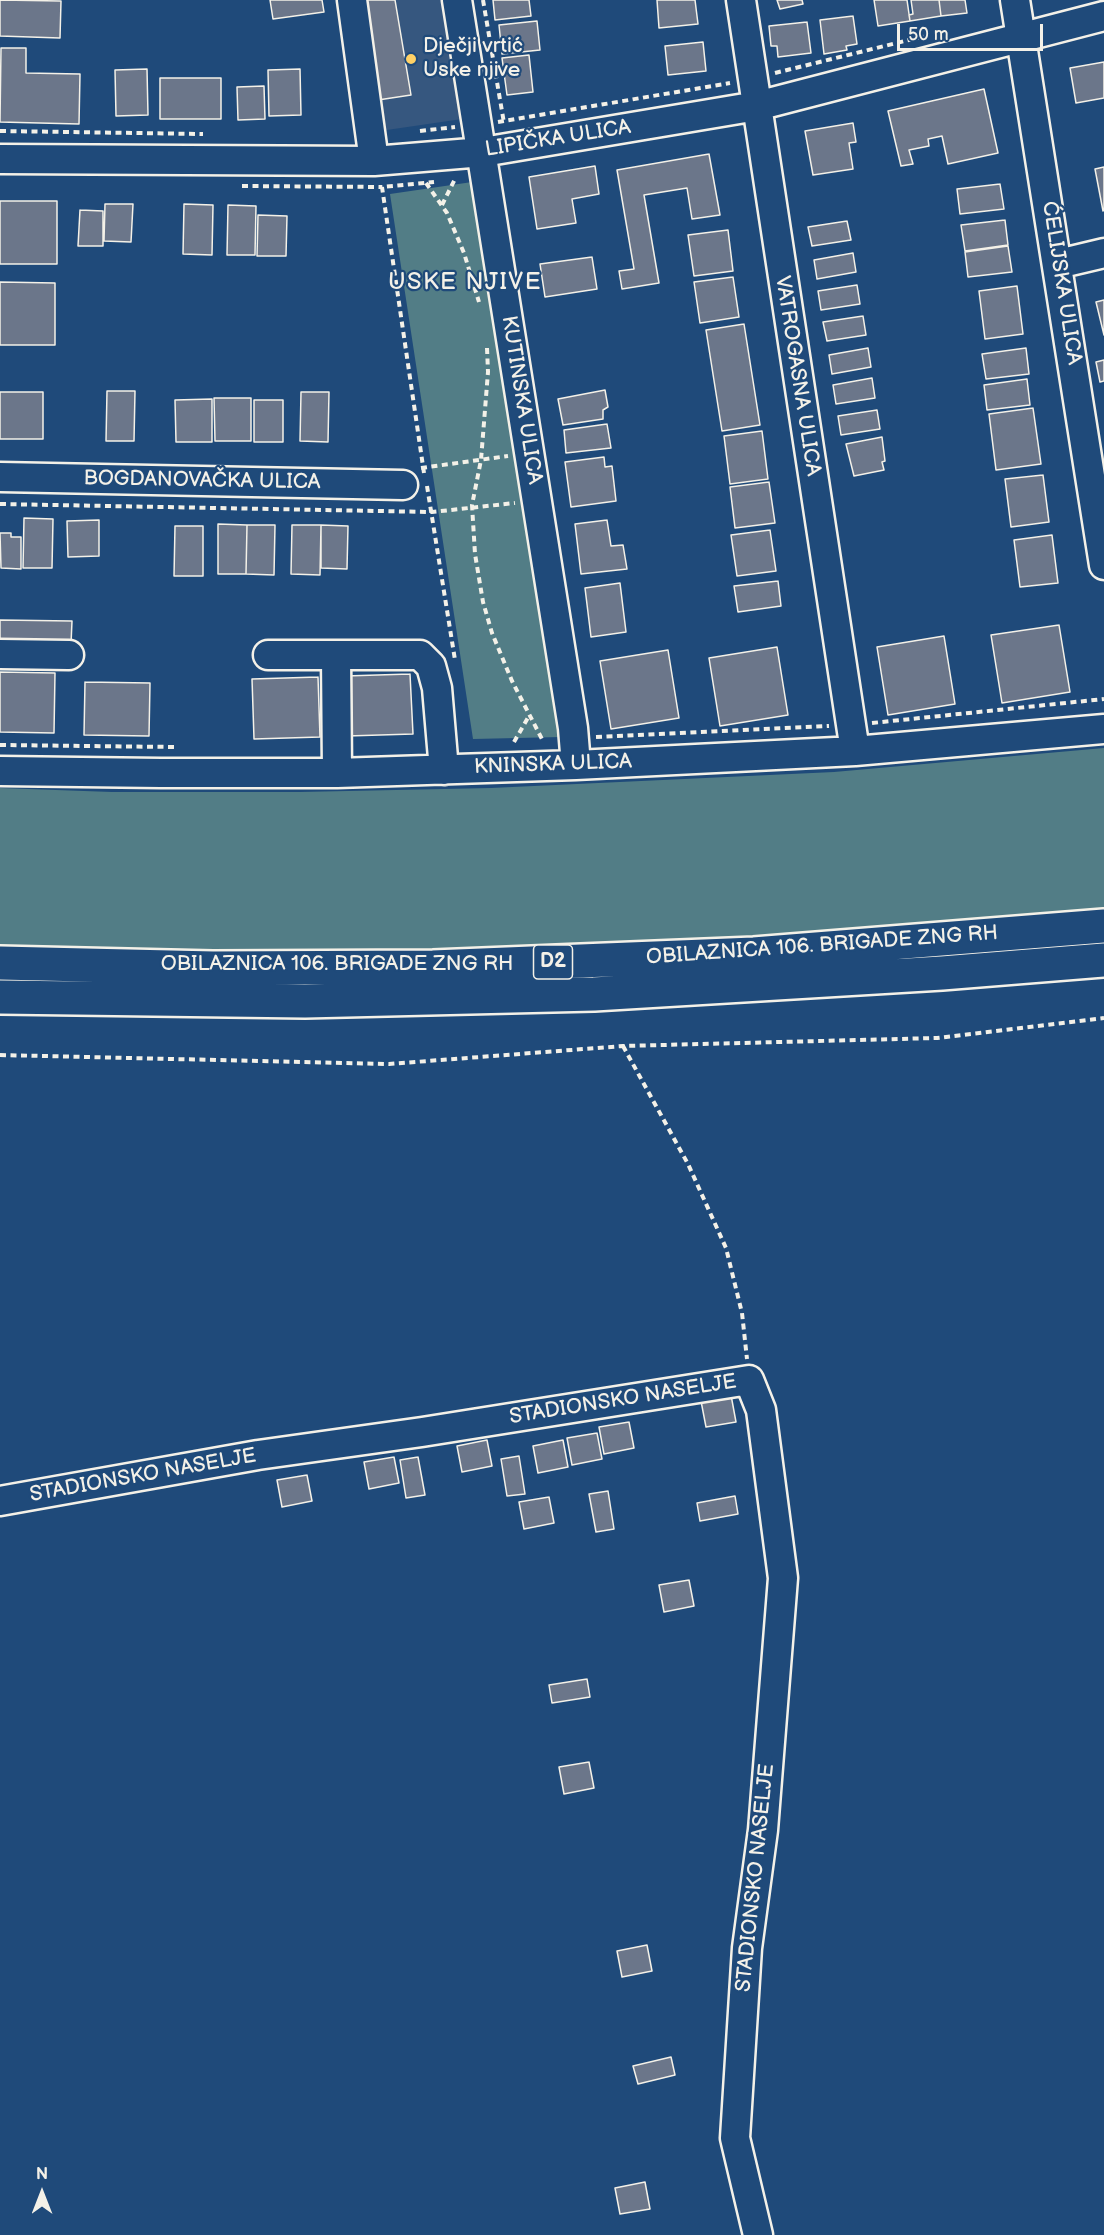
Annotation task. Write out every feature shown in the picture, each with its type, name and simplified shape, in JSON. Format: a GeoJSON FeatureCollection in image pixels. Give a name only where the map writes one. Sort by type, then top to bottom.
{"type":"FeatureCollection","features":[{"type":"Feature","properties":{"kind":"highway","name":"OBILAZNICA 106. BRIGADE ZNG RH"},"geometry":{"type":"LineString","coordinates":[[0,963],[213,968],[433,967],[754,954],[1104,926]]}},
{"type":"Feature","properties":{"kind":"highway","name":"OBILAZNICA 106. BRIGADE ZNG RH"},"geometry":{"type":"LineString","coordinates":[[0,997],[305,1001],[594,994],[942,973],[1104,960]]}},
{"type":"Feature","properties":{"kind":"street"},"geometry":{"type":"LineString","coordinates":[[352,0],[374,161]]}},
{"type":"Feature","properties":{"kind":"street","name":"KUTINSKA ULICA"},"geometry":{"type":"LineString","coordinates":[[457,0],[492,144],[573,728],[576,765]]}},
{"type":"Feature","properties":{"kind":"street","name":"VATROGASNA ULICA"},"geometry":{"type":"LineString","coordinates":[[741,0],[855,751]]}},
{"type":"Feature","properties":{"kind":"street","name":"ĆELIJSKA ULICA"},"geometry":{"type":"LineString","coordinates":[[1015,0],[1099,496],[1104,566]]}},
{"type":"Feature","properties":{"kind":"street","name":"LIPIČKA ULICA"},"geometry":{"type":"LineString","coordinates":[[0,159],[374,161],[492,144],[755,92],[1021,38],[1104,16]]}},
{"type":"Feature","properties":{"kind":"street"},"geometry":{"type":"LineString","coordinates":[[1058,264],[1104,253]]}},
{"type":"Feature","properties":{"kind":"street","name":"BOGDANOVAČKA ULICA"},"geometry":{"type":"LineString","coordinates":[[0,477],[403,485]]}},
{"type":"Feature","properties":{"kind":"street"},"geometry":{"type":"LineString","coordinates":[[0,654],[69,655]]}},
{"type":"Feature","properties":{"kind":"street"},"geometry":{"type":"LineString","coordinates":[[268,655],[420,655],[431,666],[437,688],[444,770]]}},
{"type":"Feature","properties":{"kind":"street"},"geometry":{"type":"LineString","coordinates":[[336,656],[337,773]]}},
{"type":"Feature","properties":{"kind":"street","name":"KNINSKA ULICA"},"geometry":{"type":"LineString","coordinates":[[0,771],[337,773],[576,765],[855,751],[1104,729]]}},
{"type":"Feature","properties":{"kind":"street","name":"STADIONSKO NASELJE"},"geometry":{"type":"LineString","coordinates":[[0,1501],[258,1455],[422,1432],[749,1380],[761,1410],[783,1578],[763,1830],[747,1948],[735,2138],[758,2235]]}},
{"type":"Feature","properties":{"kind":"path"},"geometry":{"type":"LineString","coordinates":[[483,0],[492,144]]}},
{"type":"Feature","properties":{"kind":"path"},"geometry":{"type":"LineString","coordinates":[[419,132],[492,144],[755,92],[925,36]]}},
{"type":"Feature","properties":{"kind":"path"},"geometry":{"type":"LineString","coordinates":[[0,131],[204,134]]}},
{"type":"Feature","properties":{"kind":"path"},"geometry":{"type":"LineString","coordinates":[[442,206],[455,179],[492,144]]}},
{"type":"Feature","properties":{"kind":"path"},"geometry":{"type":"LineString","coordinates":[[445,180],[455,179]]}},
{"type":"Feature","properties":{"kind":"path"},"geometry":{"type":"LineString","coordinates":[[436,182],[382,187],[423,468],[455,662]]}},
{"type":"Feature","properties":{"kind":"path"},"geometry":{"type":"LineString","coordinates":[[426,183],[447,213],[464,254],[481,309]]}},
{"type":"Feature","properties":{"kind":"path"},"geometry":{"type":"LineString","coordinates":[[486,342],[488,372],[481,460],[472,505],[475,554],[483,602],[492,633],[512,681],[543,741]]}},
{"type":"Feature","properties":{"kind":"path"},"geometry":{"type":"LineString","coordinates":[[514,742],[529,715]]}},
{"type":"Feature","properties":{"kind":"path"},"geometry":{"type":"LineString","coordinates":[[0,1055],[389,1064],[623,1046],[937,1038],[1104,1018]]}},
{"type":"Feature","properties":{"kind":"path"},"geometry":{"type":"LineString","coordinates":[[623,1046],[688,1164],[726,1248],[742,1313],[749,1380]]}},
{"type":"Feature","properties":{"kind":"shaded area","name":"Dječji vrtić Uske njive"},"geometry":{"type":"Polygon","coordinates":[[[360,0],[444,0],[462,119],[380,131],[360,0]]]}},
{"type":"Feature","properties":{"kind":"green space"},"geometry":{"type":"Polygon","coordinates":[[[479,181],[561,737],[473,739],[390,194],[479,181]]]}},
{"type":"Feature","properties":{"kind":"green space"},"geometry":{"type":"Polygon","coordinates":[[[1104,748],[1104,915],[562,952],[0,953],[0,788],[112,792],[300,792],[491,788],[834,772],[1104,748]]]}},
{"type":"Feature","properties":{"kind":"building"},"geometry":{"type":"Polygon","coordinates":[[[0,0],[61,1],[60,38],[0,36],[0,0]]]}},
{"type":"Feature","properties":{"kind":"building"},"geometry":{"type":"Polygon","coordinates":[[[270,0],[322,0],[324,12],[273,19],[270,0]]]}},
{"type":"Feature","properties":{"kind":"building"},"geometry":{"type":"Polygon","coordinates":[[[362,0],[395,0],[411,95],[378,100],[362,0]]]}},
{"type":"Feature","properties":{"kind":"building"},"geometry":{"type":"Polygon","coordinates":[[[493,0],[529,0],[531,16],[495,20],[493,0]]]}},
{"type":"Feature","properties":{"kind":"building"},"geometry":{"type":"Polygon","coordinates":[[[657,0],[695,0],[698,24],[659,28],[657,0]]]}},
{"type":"Feature","properties":{"kind":"building"},"geometry":{"type":"Polygon","coordinates":[[[777,0],[802,0],[803,4],[780,9],[777,0]]]}},
{"type":"Feature","properties":{"kind":"building"},"geometry":{"type":"Polygon","coordinates":[[[874,0],[907,0],[910,21],[878,26],[874,0]]]}},
{"type":"Feature","properties":{"kind":"building"},"geometry":{"type":"Polygon","coordinates":[[[911,0],[939,0],[941,16],[910,21],[909,15],[913,14],[911,0]]]}},
{"type":"Feature","properties":{"kind":"building"},"geometry":{"type":"Polygon","coordinates":[[[939,0],[965,0],[967,13],[941,16],[939,0]]]}},
{"type":"Feature","properties":{"kind":"building"},"geometry":{"type":"Polygon","coordinates":[[[853,16],[857,44],[846,46],[847,50],[824,54],[820,20],[853,16]]]}},
{"type":"Feature","properties":{"kind":"building"},"geometry":{"type":"Polygon","coordinates":[[[537,21],[540,50],[502,54],[499,25],[537,21]]]}},
{"type":"Feature","properties":{"kind":"building"},"geometry":{"type":"Polygon","coordinates":[[[807,22],[811,53],[778,57],[777,46],[771,46],[769,26],[807,22]]]}},
{"type":"Feature","properties":{"kind":"building"},"geometry":{"type":"Polygon","coordinates":[[[703,42],[706,71],[668,75],[665,46],[703,42]]]}},
{"type":"Feature","properties":{"kind":"building"},"geometry":{"type":"Polygon","coordinates":[[[1,48],[26,48],[26,73],[80,74],[79,124],[0,122],[1,48]]]}},
{"type":"Feature","properties":{"kind":"building"},"geometry":{"type":"Polygon","coordinates":[[[529,55],[533,92],[507,95],[502,58],[529,55]]]}},
{"type":"Feature","properties":{"kind":"building"},"geometry":{"type":"Polygon","coordinates":[[[1104,62],[1104,98],[1076,103],[1070,68],[1104,62]]]}},
{"type":"Feature","properties":{"kind":"building"},"geometry":{"type":"Polygon","coordinates":[[[147,69],[148,115],[116,116],[115,70],[147,69]]]}},
{"type":"Feature","properties":{"kind":"building"},"geometry":{"type":"Polygon","coordinates":[[[300,69],[301,115],[269,116],[268,70],[300,69]]]}},
{"type":"Feature","properties":{"kind":"building"},"geometry":{"type":"Polygon","coordinates":[[[160,78],[221,78],[221,119],[160,119],[160,78]]]}},
{"type":"Feature","properties":{"kind":"building"},"geometry":{"type":"Polygon","coordinates":[[[264,86],[265,119],[238,120],[237,87],[264,86]]]}},
{"type":"Feature","properties":{"kind":"building"},"geometry":{"type":"Polygon","coordinates":[[[984,89],[998,153],[948,164],[942,136],[928,139],[929,146],[909,150],[913,164],[901,166],[888,111],[984,89]]]}},
{"type":"Feature","properties":{"kind":"building"},"geometry":{"type":"Polygon","coordinates":[[[853,123],[856,142],[849,143],[853,169],[813,175],[805,131],[853,123]]]}},
{"type":"Feature","properties":{"kind":"building"},"geometry":{"type":"Polygon","coordinates":[[[709,154],[720,215],[692,219],[687,188],[644,195],[659,283],[622,289],[619,271],[634,269],[617,170],[709,154]]]}},
{"type":"Feature","properties":{"kind":"building"},"geometry":{"type":"Polygon","coordinates":[[[595,166],[599,194],[572,199],[576,223],[537,229],[529,177],[595,166]]]}},
{"type":"Feature","properties":{"kind":"building"},"geometry":{"type":"Polygon","coordinates":[[[1104,167],[1104,210],[1103,211],[1095,169],[1104,167]]]}},
{"type":"Feature","properties":{"kind":"building"},"geometry":{"type":"Polygon","coordinates":[[[1000,184],[1004,209],[960,214],[957,189],[1000,184]]]}},
{"type":"Feature","properties":{"kind":"building"},"geometry":{"type":"Polygon","coordinates":[[[0,201],[57,201],[57,264],[0,264],[0,201]]]}},
{"type":"Feature","properties":{"kind":"building"},"geometry":{"type":"Polygon","coordinates":[[[105,204],[133,204],[131,242],[104,241],[105,204]]]}},
{"type":"Feature","properties":{"kind":"building"},"geometry":{"type":"Polygon","coordinates":[[[184,204],[213,205],[212,255],[183,254],[184,204]]]}},
{"type":"Feature","properties":{"kind":"building"},"geometry":{"type":"Polygon","coordinates":[[[228,205],[256,206],[255,255],[227,255],[228,205]]]}},
{"type":"Feature","properties":{"kind":"building"},"geometry":{"type":"Polygon","coordinates":[[[80,210],[103,211],[103,246],[78,246],[80,210]]]}},
{"type":"Feature","properties":{"kind":"building"},"geometry":{"type":"Polygon","coordinates":[[[258,215],[287,216],[286,256],[257,256],[258,215]]]}},
{"type":"Feature","properties":{"kind":"building"},"geometry":{"type":"Polygon","coordinates":[[[1005,220],[1008,245],[965,251],[961,225],[1005,220]]]}},
{"type":"Feature","properties":{"kind":"building"},"geometry":{"type":"Polygon","coordinates":[[[847,221],[851,240],[812,246],[808,227],[847,221]]]}},
{"type":"Feature","properties":{"kind":"building"},"geometry":{"type":"Polygon","coordinates":[[[728,230],[733,271],[694,276],[688,235],[728,230]]]}},
{"type":"Feature","properties":{"kind":"building"},"geometry":{"type":"Polygon","coordinates":[[[1008,246],[1012,272],[968,277],[965,252],[1008,246]]]}},
{"type":"Feature","properties":{"kind":"building"},"geometry":{"type":"Polygon","coordinates":[[[853,253],[856,272],[817,279],[814,260],[853,253]]]}},
{"type":"Feature","properties":{"kind":"building"},"geometry":{"type":"Polygon","coordinates":[[[592,257],[597,289],[545,297],[540,264],[592,257]]]}},
{"type":"Feature","properties":{"kind":"building"},"geometry":{"type":"Polygon","coordinates":[[[733,277],[739,317],[700,323],[694,282],[733,277]]]}},
{"type":"Feature","properties":{"kind":"building"},"geometry":{"type":"Polygon","coordinates":[[[0,282],[55,283],[55,345],[0,345],[0,282]]]}},
{"type":"Feature","properties":{"kind":"building"},"geometry":{"type":"Polygon","coordinates":[[[857,285],[860,304],[821,310],[818,291],[857,285]]]}},
{"type":"Feature","properties":{"kind":"building"},"geometry":{"type":"Polygon","coordinates":[[[1017,286],[1023,334],[985,339],[979,291],[1017,286]]]}},
{"type":"Feature","properties":{"kind":"building"},"geometry":{"type":"Polygon","coordinates":[[[1104,300],[1104,335],[1096,302],[1104,300]]]}},
{"type":"Feature","properties":{"kind":"building"},"geometry":{"type":"Polygon","coordinates":[[[863,316],[866,335],[827,341],[823,322],[863,316]]]}},
{"type":"Feature","properties":{"kind":"building"},"geometry":{"type":"Polygon","coordinates":[[[744,324],[760,425],[722,431],[706,330],[744,324]]]}},
{"type":"Feature","properties":{"kind":"building"},"geometry":{"type":"Polygon","coordinates":[[[868,348],[871,367],[832,374],[829,355],[868,348]]]}},
{"type":"Feature","properties":{"kind":"building"},"geometry":{"type":"Polygon","coordinates":[[[1026,348],[1029,374],[986,379],[982,354],[1026,348]]]}},
{"type":"Feature","properties":{"kind":"building"},"geometry":{"type":"Polygon","coordinates":[[[1104,360],[1104,381],[1100,382],[1096,362],[1104,360]]]}},
{"type":"Feature","properties":{"kind":"building"},"geometry":{"type":"Polygon","coordinates":[[[872,378],[875,398],[836,404],[833,385],[872,378]]]}},
{"type":"Feature","properties":{"kind":"building"},"geometry":{"type":"Polygon","coordinates":[[[1027,379],[1030,405],[987,410],[984,385],[1027,379]]]}},
{"type":"Feature","properties":{"kind":"building"},"geometry":{"type":"Polygon","coordinates":[[[605,390],[608,407],[603,410],[603,419],[563,425],[558,399],[605,390]]]}},
{"type":"Feature","properties":{"kind":"building"},"geometry":{"type":"Polygon","coordinates":[[[107,391],[135,391],[134,441],[106,441],[107,391]]]}},
{"type":"Feature","properties":{"kind":"building"},"geometry":{"type":"Polygon","coordinates":[[[0,392],[43,392],[43,439],[0,439],[0,392]]]}},
{"type":"Feature","properties":{"kind":"building"},"geometry":{"type":"Polygon","coordinates":[[[301,392],[329,392],[328,442],[300,441],[301,392]]]}},
{"type":"Feature","properties":{"kind":"building"},"geometry":{"type":"Polygon","coordinates":[[[214,398],[251,398],[251,441],[215,441],[214,398]]]}},
{"type":"Feature","properties":{"kind":"building"},"geometry":{"type":"Polygon","coordinates":[[[212,399],[212,442],[176,442],[175,400],[212,399]]]}},
{"type":"Feature","properties":{"kind":"building"},"geometry":{"type":"Polygon","coordinates":[[[254,400],[283,400],[283,442],[254,442],[254,400]]]}},
{"type":"Feature","properties":{"kind":"building"},"geometry":{"type":"Polygon","coordinates":[[[1033,408],[1041,464],[996,470],[989,414],[1033,408]]]}},
{"type":"Feature","properties":{"kind":"building"},"geometry":{"type":"Polygon","coordinates":[[[877,410],[880,429],[841,435],[838,416],[877,410]]]}},
{"type":"Feature","properties":{"kind":"building"},"geometry":{"type":"Polygon","coordinates":[[[607,424],[611,448],[566,453],[564,430],[607,424]]]}},
{"type":"Feature","properties":{"kind":"building"},"geometry":{"type":"Polygon","coordinates":[[[762,431],[768,479],[730,484],[724,436],[762,431]]]}},
{"type":"Feature","properties":{"kind":"building"},"geometry":{"type":"Polygon","coordinates":[[[882,437],[884,470],[854,476],[846,444],[882,437]]]}},
{"type":"Feature","properties":{"kind":"building"},"geometry":{"type":"Polygon","coordinates":[[[604,457],[605,467],[612,466],[616,501],[571,507],[565,462],[604,457]]]}},
{"type":"Feature","properties":{"kind":"building"},"geometry":{"type":"Polygon","coordinates":[[[1043,475],[1049,522],[1011,527],[1005,479],[1043,475]]]}},
{"type":"Feature","properties":{"kind":"building"},"geometry":{"type":"Polygon","coordinates":[[[769,482],[775,523],[735,528],[730,487],[769,482]]]}},
{"type":"Feature","properties":{"kind":"building"},"geometry":{"type":"Polygon","coordinates":[[[24,518],[53,519],[52,568],[23,568],[24,518]]]}},
{"type":"Feature","properties":{"kind":"building"},"geometry":{"type":"Polygon","coordinates":[[[99,520],[99,556],[68,557],[67,521],[99,520]]]}},
{"type":"Feature","properties":{"kind":"building"},"geometry":{"type":"Polygon","coordinates":[[[607,520],[611,546],[623,545],[627,569],[581,574],[575,524],[607,520]]]}},
{"type":"Feature","properties":{"kind":"building"},"geometry":{"type":"Polygon","coordinates":[[[218,524],[247,525],[246,574],[218,574],[218,524]]]}},
{"type":"Feature","properties":{"kind":"building"},"geometry":{"type":"Polygon","coordinates":[[[247,525],[275,525],[274,575],[246,574],[247,525]]]}},
{"type":"Feature","properties":{"kind":"building"},"geometry":{"type":"Polygon","coordinates":[[[292,525],[321,525],[320,575],[291,574],[292,525]]]}},
{"type":"Feature","properties":{"kind":"building"},"geometry":{"type":"Polygon","coordinates":[[[321,525],[348,526],[347,569],[321,568],[321,525]]]}},
{"type":"Feature","properties":{"kind":"building"},"geometry":{"type":"Polygon","coordinates":[[[175,526],[203,526],[203,576],[174,576],[175,526]]]}},
{"type":"Feature","properties":{"kind":"building"},"geometry":{"type":"Polygon","coordinates":[[[770,530],[776,571],[737,576],[731,535],[770,530]]]}},
{"type":"Feature","properties":{"kind":"building"},"geometry":{"type":"Polygon","coordinates":[[[0,533],[11,533],[11,537],[21,537],[21,569],[1,568],[0,533]]]}},
{"type":"Feature","properties":{"kind":"building"},"geometry":{"type":"Polygon","coordinates":[[[1052,535],[1058,583],[1020,587],[1014,540],[1052,535]]]}},
{"type":"Feature","properties":{"kind":"building"},"geometry":{"type":"Polygon","coordinates":[[[778,581],[781,606],[738,612],[734,586],[778,581]]]}},
{"type":"Feature","properties":{"kind":"building"},"geometry":{"type":"Polygon","coordinates":[[[620,583],[626,632],[591,637],[585,588],[620,583]]]}},
{"type":"Feature","properties":{"kind":"building"},"geometry":{"type":"Polygon","coordinates":[[[0,620],[72,621],[71,644],[0,642],[0,620]]]}},
{"type":"Feature","properties":{"kind":"building"},"geometry":{"type":"Polygon","coordinates":[[[1059,625],[1070,692],[1002,703],[991,635],[1059,625]]]}},
{"type":"Feature","properties":{"kind":"building"},"geometry":{"type":"Polygon","coordinates":[[[944,636],[955,704],[888,715],[877,647],[944,636]]]}},
{"type":"Feature","properties":{"kind":"building"},"geometry":{"type":"Polygon","coordinates":[[[777,647],[788,715],[720,726],[709,658],[777,647]]]}},
{"type":"Feature","properties":{"kind":"building"},"geometry":{"type":"Polygon","coordinates":[[[668,650],[679,718],[611,729],[600,661],[668,650]]]}},
{"type":"Feature","properties":{"kind":"building"},"geometry":{"type":"Polygon","coordinates":[[[0,672],[55,673],[54,733],[0,732],[0,672]]]}},
{"type":"Feature","properties":{"kind":"building"},"geometry":{"type":"Polygon","coordinates":[[[410,674],[413,734],[347,736],[345,676],[410,674]]]}},
{"type":"Feature","properties":{"kind":"building"},"geometry":{"type":"Polygon","coordinates":[[[318,677],[320,737],[254,739],[252,679],[318,677]]]}},
{"type":"Feature","properties":{"kind":"building"},"geometry":{"type":"Polygon","coordinates":[[[85,682],[150,683],[149,736],[84,735],[85,682]]]}},
{"type":"Feature","properties":{"kind":"building"},"geometry":{"type":"Polygon","coordinates":[[[731,1395],[736,1422],[706,1427],[701,1401],[731,1395]]]}},
{"type":"Feature","properties":{"kind":"building"},"geometry":{"type":"Polygon","coordinates":[[[629,1422],[634,1448],[604,1454],[599,1427],[629,1422]]]}},
{"type":"Feature","properties":{"kind":"building"},"geometry":{"type":"Polygon","coordinates":[[[597,1433],[602,1459],[572,1465],[567,1438],[597,1433]]]}},
{"type":"Feature","properties":{"kind":"building"},"geometry":{"type":"Polygon","coordinates":[[[487,1440],[492,1466],[462,1472],[457,1446],[487,1440]]]}},
{"type":"Feature","properties":{"kind":"building"},"geometry":{"type":"Polygon","coordinates":[[[563,1440],[568,1467],[538,1473],[533,1446],[563,1440]]]}},
{"type":"Feature","properties":{"kind":"building"},"geometry":{"type":"Polygon","coordinates":[[[519,1456],[525,1494],[507,1496],[501,1459],[519,1456]]]}},
{"type":"Feature","properties":{"kind":"building"},"geometry":{"type":"Polygon","coordinates":[[[394,1457],[399,1483],[369,1489],[364,1462],[394,1457]]]}},
{"type":"Feature","properties":{"kind":"building"},"geometry":{"type":"Polygon","coordinates":[[[418,1457],[425,1495],[406,1498],[400,1460],[418,1457]]]}},
{"type":"Feature","properties":{"kind":"building"},"geometry":{"type":"Polygon","coordinates":[[[307,1475],[312,1501],[282,1507],[277,1480],[307,1475]]]}},
{"type":"Feature","properties":{"kind":"building"},"geometry":{"type":"Polygon","coordinates":[[[608,1491],[614,1529],[596,1532],[589,1494],[608,1491]]]}},
{"type":"Feature","properties":{"kind":"building"},"geometry":{"type":"Polygon","coordinates":[[[735,1496],[738,1514],[700,1521],[697,1503],[735,1496]]]}},
{"type":"Feature","properties":{"kind":"building"},"geometry":{"type":"Polygon","coordinates":[[[549,1497],[554,1523],[524,1529],[519,1502],[549,1497]]]}},
{"type":"Feature","properties":{"kind":"building"},"geometry":{"type":"Polygon","coordinates":[[[689,1580],[694,1606],[664,1612],[659,1585],[689,1580]]]}},
{"type":"Feature","properties":{"kind":"building"},"geometry":{"type":"Polygon","coordinates":[[[587,1679],[590,1697],[552,1703],[549,1685],[587,1679]]]}},
{"type":"Feature","properties":{"kind":"building"},"geometry":{"type":"Polygon","coordinates":[[[589,1762],[594,1788],[564,1794],[559,1767],[589,1762]]]}},
{"type":"Feature","properties":{"kind":"building"},"geometry":{"type":"Polygon","coordinates":[[[647,1945],[652,1971],[622,1977],[617,1951],[647,1945]]]}},
{"type":"Feature","properties":{"kind":"building"},"geometry":{"type":"Polygon","coordinates":[[[671,2057],[675,2075],[638,2084],[633,2066],[671,2057]]]}},
{"type":"Feature","properties":{"kind":"building"},"geometry":{"type":"Polygon","coordinates":[[[645,2182],[650,2209],[620,2214],[615,2188],[645,2182]]]}},
{"type":"Feature","properties":{"kind":"place","name":"Dječji vrtić Uske njive"},"geometry":{"type":"Point","coordinates":[411,59]}},
{"type":"Feature","properties":{"kind":"district","name":"USKE NJIVE"},"geometry":{"type":"Point","coordinates":[465,283]}}]}
